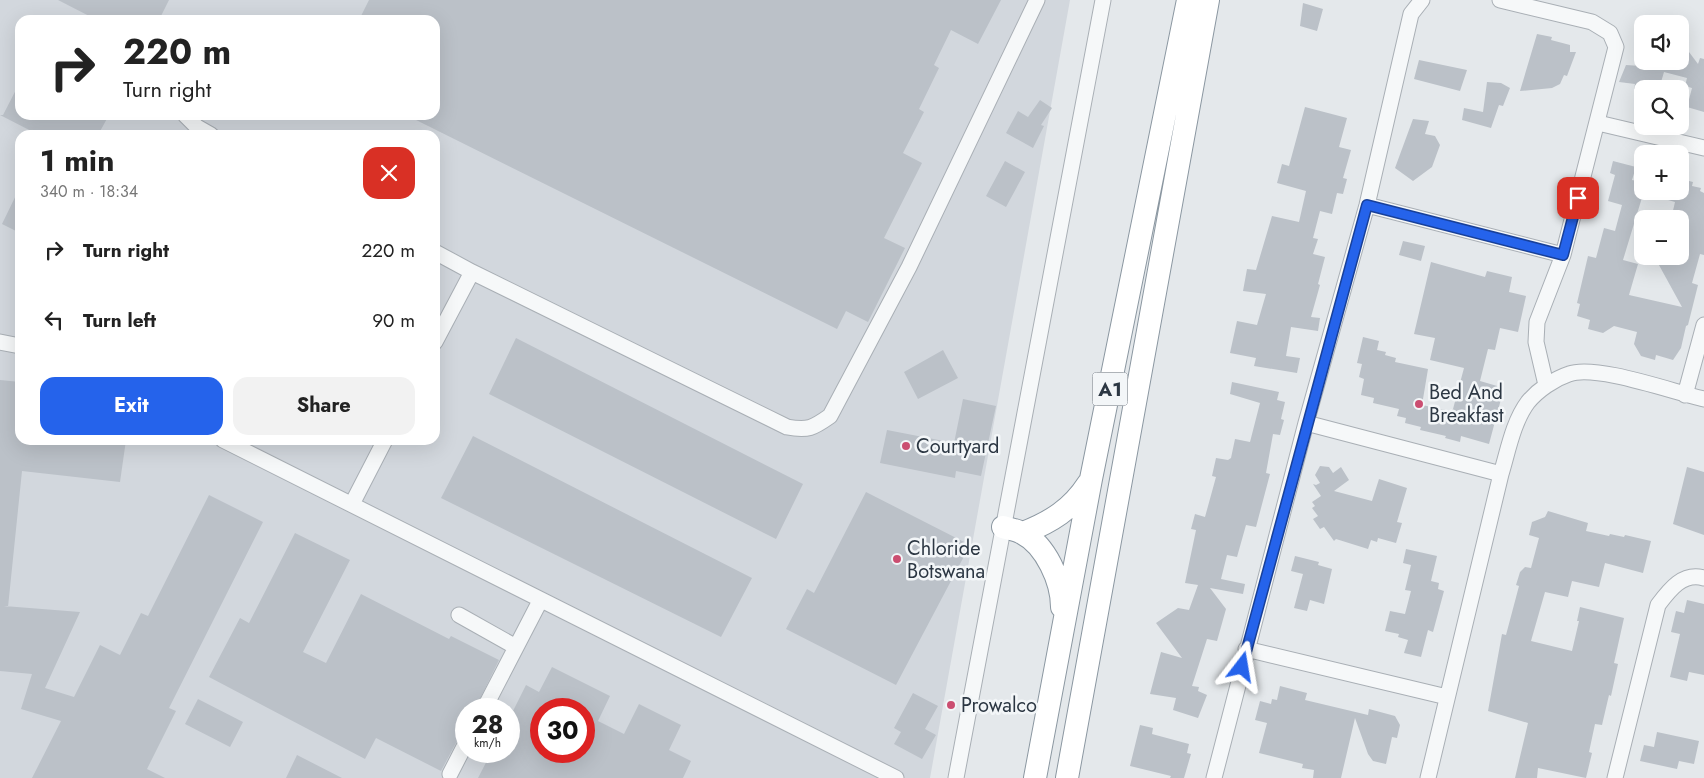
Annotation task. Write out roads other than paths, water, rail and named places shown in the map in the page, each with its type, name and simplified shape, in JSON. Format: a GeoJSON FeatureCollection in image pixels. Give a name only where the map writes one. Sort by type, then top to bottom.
{"type":"FeatureCollection","features":[{"type":"Feature","properties":{"kind":"highway","name":"A1"},"geometry":{"type":"LineString","coordinates":[[1035,778],[1092,479],[1188,0]]}},
{"type":"Feature","properties":{"kind":"highway","name":"A1"},"geometry":{"type":"LineString","coordinates":[[1067,778],[1208,0]]}},
{"type":"Feature","properties":{"kind":"highway"},"geometry":{"type":"LineString","coordinates":[[1013,530],[1044,524],[1071,507],[1092,479]]}},
{"type":"Feature","properties":{"kind":"highway"},"geometry":{"type":"LineString","coordinates":[[1013,530],[1046,557],[1055,571],[1060,584],[1062,604],[1060,645]]}},
{"type":"Feature","properties":{"kind":"street"},"geometry":{"type":"LineString","coordinates":[[440,255],[787,427],[804,430],[830,416],[909,267],[1037,0]]}},
{"type":"Feature","properties":{"kind":"street"},"geometry":{"type":"LineString","coordinates":[[956,778],[1013,530],[1103,0]]}},
{"type":"Feature","properties":{"kind":"street"},"geometry":{"type":"LineString","coordinates":[[1214,778],[1306,422],[1367,205],[1411,14],[1422,0]]}},
{"type":"Feature","properties":{"kind":"street"},"geometry":{"type":"LineString","coordinates":[[1500,0],[1592,22],[1610,33],[1616,47],[1563,255],[1536,322],[1536,342],[1546,386]]}},
{"type":"Feature","properties":{"kind":"street"},"geometry":{"type":"LineString","coordinates":[[190,120],[201,130]]}},
{"type":"Feature","properties":{"kind":"street"},"geometry":{"type":"LineString","coordinates":[[1598,123],[1704,148]]}},
{"type":"Feature","properties":{"kind":"street"},"geometry":{"type":"LineString","coordinates":[[1367,205],[1563,255]]}},
{"type":"Feature","properties":{"kind":"street"},"geometry":{"type":"LineString","coordinates":[[440,333],[472,272]]}},
{"type":"Feature","properties":{"kind":"street"},"geometry":{"type":"LineString","coordinates":[[1685,395],[1704,325]]}},
{"type":"Feature","properties":{"kind":"street"},"geometry":{"type":"LineString","coordinates":[[0,342],[15,345]]}},
{"type":"Feature","properties":{"kind":"street"},"geometry":{"type":"LineString","coordinates":[[1428,778],[1502,474],[1515,429],[1528,402],[1546,386],[1570,373],[1594,372],[1704,399]]}},
{"type":"Feature","properties":{"kind":"street"},"geometry":{"type":"LineString","coordinates":[[1306,422],[1502,474]]}},
{"type":"Feature","properties":{"kind":"street"},"geometry":{"type":"LineString","coordinates":[[232,445],[896,778]]}},
{"type":"Feature","properties":{"kind":"street"},"geometry":{"type":"LineString","coordinates":[[352,504],[382,445]]}},
{"type":"Feature","properties":{"kind":"street"},"geometry":{"type":"LineString","coordinates":[[1615,778],[1658,605],[1673,585],[1695,575],[1704,578]]}},
{"type":"Feature","properties":{"kind":"street"},"geometry":{"type":"LineString","coordinates":[[490,698],[540,601]]}},
{"type":"Feature","properties":{"kind":"street"},"geometry":{"type":"LineString","coordinates":[[459,615],[516,647]]}},
{"type":"Feature","properties":{"kind":"street"},"geometry":{"type":"LineString","coordinates":[[1246,649],[1448,697]]}},
{"type":"Feature","properties":{"kind":"street"},"geometry":{"type":"LineString","coordinates":[[450,774],[456,763]]}},
{"type":"Feature","properties":{"kind":"place","name":"Bed And Breakfast"},"geometry":{"type":"Point","coordinates":[1419,404]}},
{"type":"Feature","properties":{"kind":"place","name":"Courtyard"},"geometry":{"type":"Point","coordinates":[906,446]}},
{"type":"Feature","properties":{"kind":"place","name":"Chloride Botswana"},"geometry":{"type":"Point","coordinates":[897,559]}},
{"type":"Feature","properties":{"kind":"place","name":"Prowalco"},"geometry":{"type":"Point","coordinates":[951,705]}}]}
